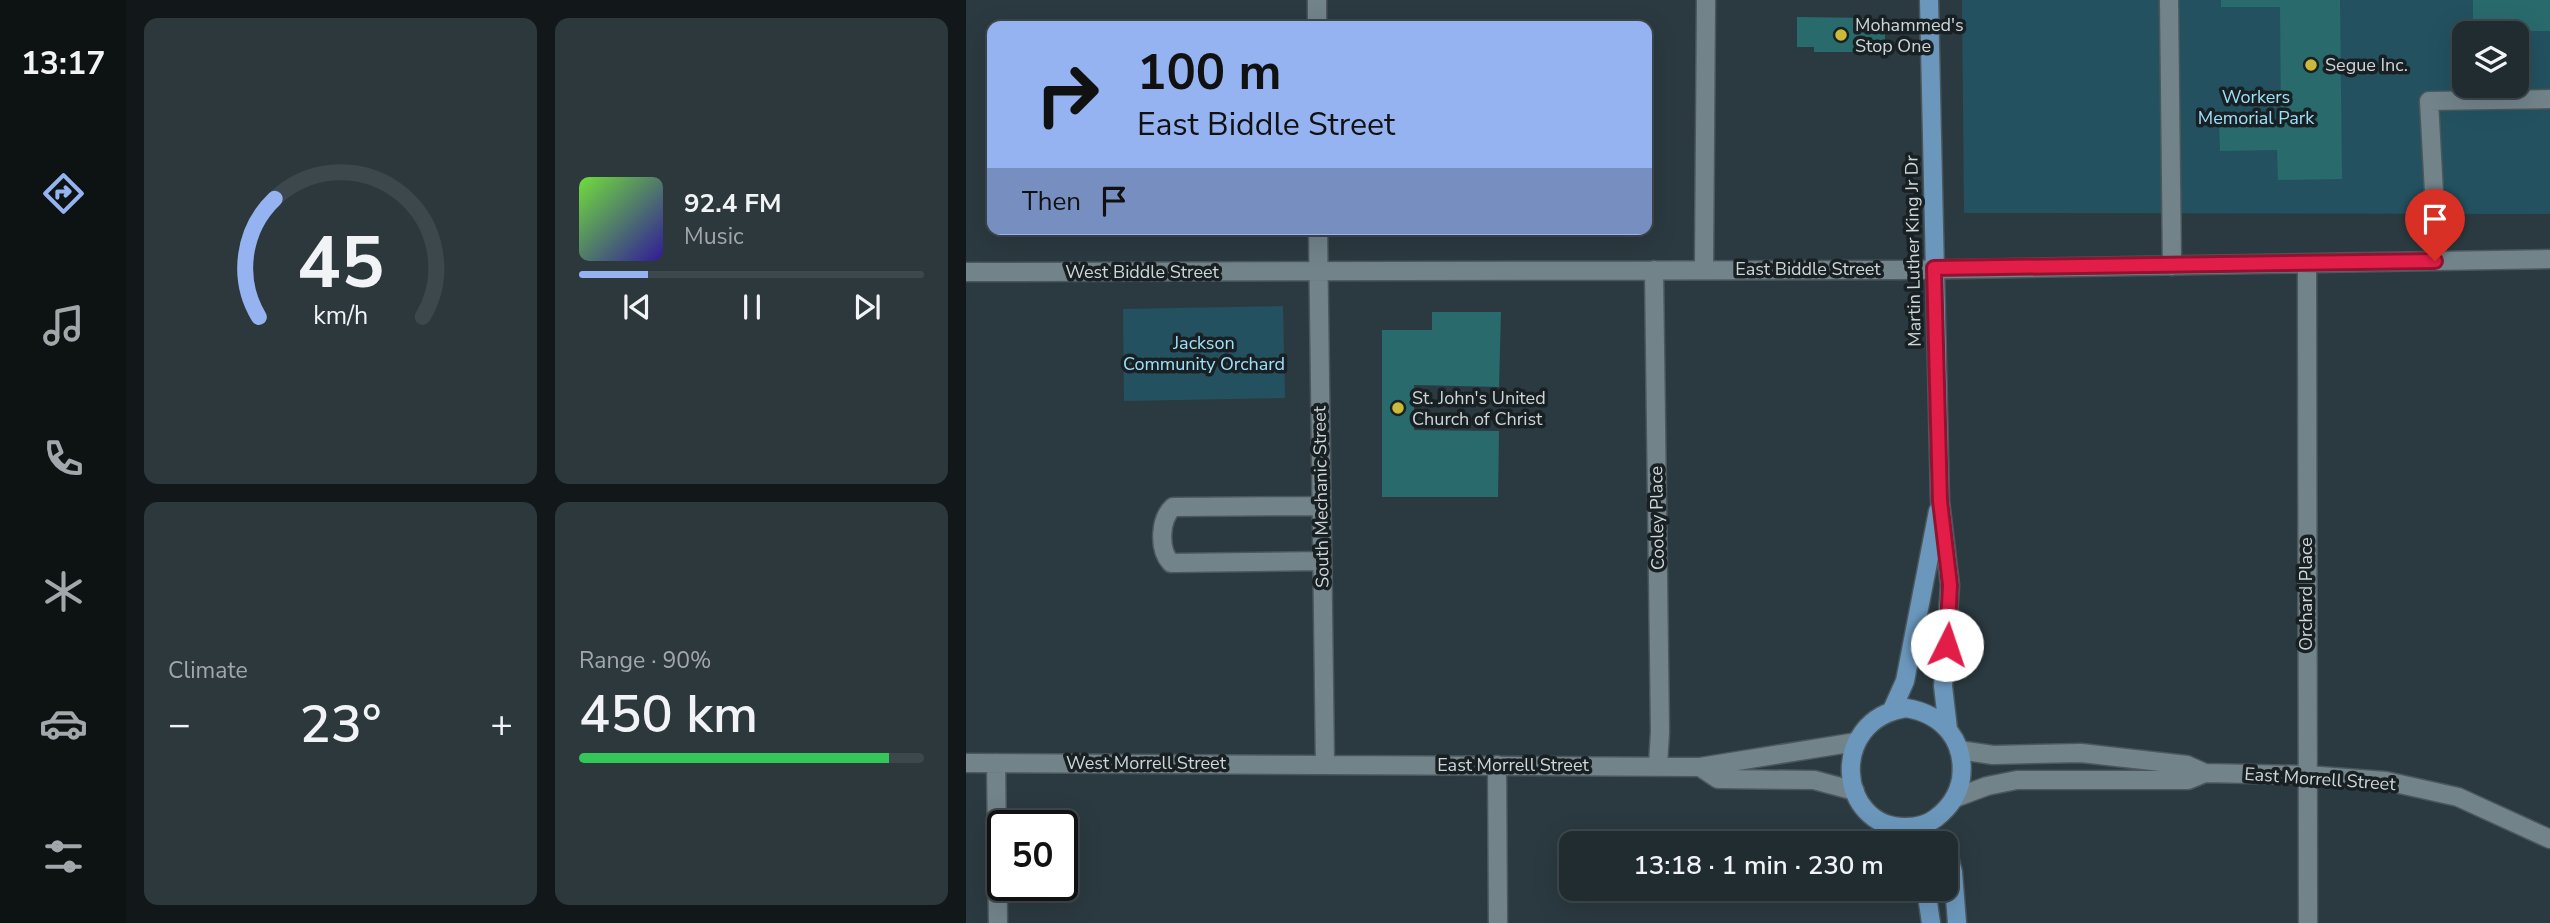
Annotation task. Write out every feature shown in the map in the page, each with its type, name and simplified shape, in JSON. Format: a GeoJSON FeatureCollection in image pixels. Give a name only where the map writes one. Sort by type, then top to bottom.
{"type":"FeatureCollection","features":[{"type":"Feature","properties":{"kind":"main road","name":"Martin Luther King Jr Dr"},"geometry":{"type":"LineString","coordinates":[[1929,0],[1940,501],[1950,585],[1943,685],[1948,729]]}},
{"type":"Feature","properties":{"kind":"main road","name":"Martin Luther King Jr Dr"},"geometry":{"type":"LineString","coordinates":[[1892,710],[1905,681],[1940,501]]}},
{"type":"Feature","properties":{"kind":"main road"},"geometry":{"type":"LineString","coordinates":[[1892,831],[1867,811],[1855,791],[1851,768],[1856,742],[1869,723],[1892,710],[1906,708],[1920,710],[1937,719],[1948,729],[1959,750],[1962,768],[1950,804],[1947,831]]}},
{"type":"Feature","properties":{"kind":"main road"},"geometry":{"type":"LineString","coordinates":[[1885,824],[1899,828],[1917,827],[1931,822],[1950,804]]}},
{"type":"Feature","properties":{"kind":"main road"},"geometry":{"type":"LineString","coordinates":[[1928,901],[1931,923]]}},
{"type":"Feature","properties":{"kind":"main road"},"geometry":{"type":"LineString","coordinates":[[1955,901],[1957,923]]}},
{"type":"Feature","properties":{"kind":"street"},"geometry":{"type":"LineString","coordinates":[[1317,0],[1317,21]]}},
{"type":"Feature","properties":{"kind":"street"},"geometry":{"type":"LineString","coordinates":[[1704,269],[1706,0]]}},
{"type":"Feature","properties":{"kind":"street"},"geometry":{"type":"LineString","coordinates":[[2169,0],[2172,266]]}},
{"type":"Feature","properties":{"kind":"street"},"geometry":{"type":"LineString","coordinates":[[2435,261],[2436,229],[2429,101],[2550,99]]}},
{"type":"Feature","properties":{"kind":"street","name":"South Mechanic Street"},"geometry":{"type":"LineString","coordinates":[[1318,235],[1325,764]]}},
{"type":"Feature","properties":{"kind":"street","name":"East Biddle Street"},"geometry":{"type":"LineString","coordinates":[[1318,271],[2307,265],[2550,259]]}},
{"type":"Feature","properties":{"kind":"street","name":"Orchard Place"},"geometry":{"type":"LineString","coordinates":[[2307,265],[2308,923]]}},
{"type":"Feature","properties":{"kind":"street","name":"Cooley Place"},"geometry":{"type":"LineString","coordinates":[[1654,270],[1660,732],[1658,765]]}},
{"type":"Feature","properties":{"kind":"street","name":"West Biddle Street"},"geometry":{"type":"LineString","coordinates":[[966,272],[1318,271]]}},
{"type":"Feature","properties":{"kind":"street"},"geometry":{"type":"LineString","coordinates":[[1321,506],[1172,507],[1163,522],[1165,556],[1171,563],[1321,561]]}},
{"type":"Feature","properties":{"kind":"street","name":"East Morrell Street"},"geometry":{"type":"LineString","coordinates":[[1325,764],[1700,767],[1856,742]]}},
{"type":"Feature","properties":{"kind":"street","name":"East Morrell Street"},"geometry":{"type":"LineString","coordinates":[[1959,750],[1993,755],[2081,754],[2187,765],[2206,773],[2386,780],[2458,797],[2550,839]]}},
{"type":"Feature","properties":{"kind":"street","name":"West Morrell Street"},"geometry":{"type":"LineString","coordinates":[[966,762],[1325,764]]}},
{"type":"Feature","properties":{"kind":"street"},"geometry":{"type":"LineString","coordinates":[[996,763],[998,923]]}},
{"type":"Feature","properties":{"kind":"street"},"geometry":{"type":"LineString","coordinates":[[1497,765],[1499,923]]}},
{"type":"Feature","properties":{"kind":"street","name":"East Morrell Street"},"geometry":{"type":"LineString","coordinates":[[1700,767],[1718,779],[1814,780],[1855,791]]}},
{"type":"Feature","properties":{"kind":"street","name":"East Morrell Street"},"geometry":{"type":"LineString","coordinates":[[1950,804],[1987,786],[2017,780],[2188,780],[2206,773]]}},
{"type":"Feature","properties":{"kind":"green space","name":"Workers Memorial Park"},"geometry":{"type":"Polygon","coordinates":[[[1962,0],[2550,0],[2550,214],[1964,213],[1962,0]]]}},
{"type":"Feature","properties":{"kind":"green space","name":"Jackson Community Orchard"},"geometry":{"type":"Polygon","coordinates":[[[1283,306],[1285,398],[1124,401],[1123,309],[1283,306]]]}},
{"type":"Feature","properties":{"kind":"building","name":"Segue Inc."},"geometry":{"type":"Polygon","coordinates":[[[2221,0],[2340,0],[2342,179],[2278,180],[2277,150],[2220,151],[2219,124],[2281,123],[2280,7],[2221,7],[2221,0]]]}},
{"type":"Feature","properties":{"kind":"building"},"geometry":{"type":"Polygon","coordinates":[[[2473,0],[2550,0],[2550,31],[2529,31],[2529,21],[2473,21],[2473,0]]]}},
{"type":"Feature","properties":{"kind":"building","name":"Mohammed's Stop One"},"geometry":{"type":"Polygon","coordinates":[[[1797,17],[1872,18],[1872,26],[1885,26],[1885,44],[1875,44],[1875,52],[1814,52],[1814,47],[1797,47],[1797,17]]]}},
{"type":"Feature","properties":{"kind":"building","name":"St. John's United Church of Christ"},"geometry":{"type":"Polygon","coordinates":[[[1432,312],[1501,312],[1499,387],[1414,385],[1414,430],[1499,431],[1498,497],[1382,497],[1382,330],[1432,330],[1432,312]]]}},
{"type":"Feature","properties":{"kind":"place","name":"Mohammed's Stop One"},"geometry":{"type":"Point","coordinates":[1841,35]}},
{"type":"Feature","properties":{"kind":"place","name":"Segue Inc."},"geometry":{"type":"Point","coordinates":[2311,65]}},
{"type":"Feature","properties":{"kind":"place","name":"St. John's United Church of Christ"},"geometry":{"type":"Point","coordinates":[1398,408]}},
{"type":"Feature","properties":{"kind":"route"},"geometry":{"type":"LineString","coordinates":[[1947,645],[1950,585],[1940,501],[1934,268],[2307,265],[2435,261]]}}]}
